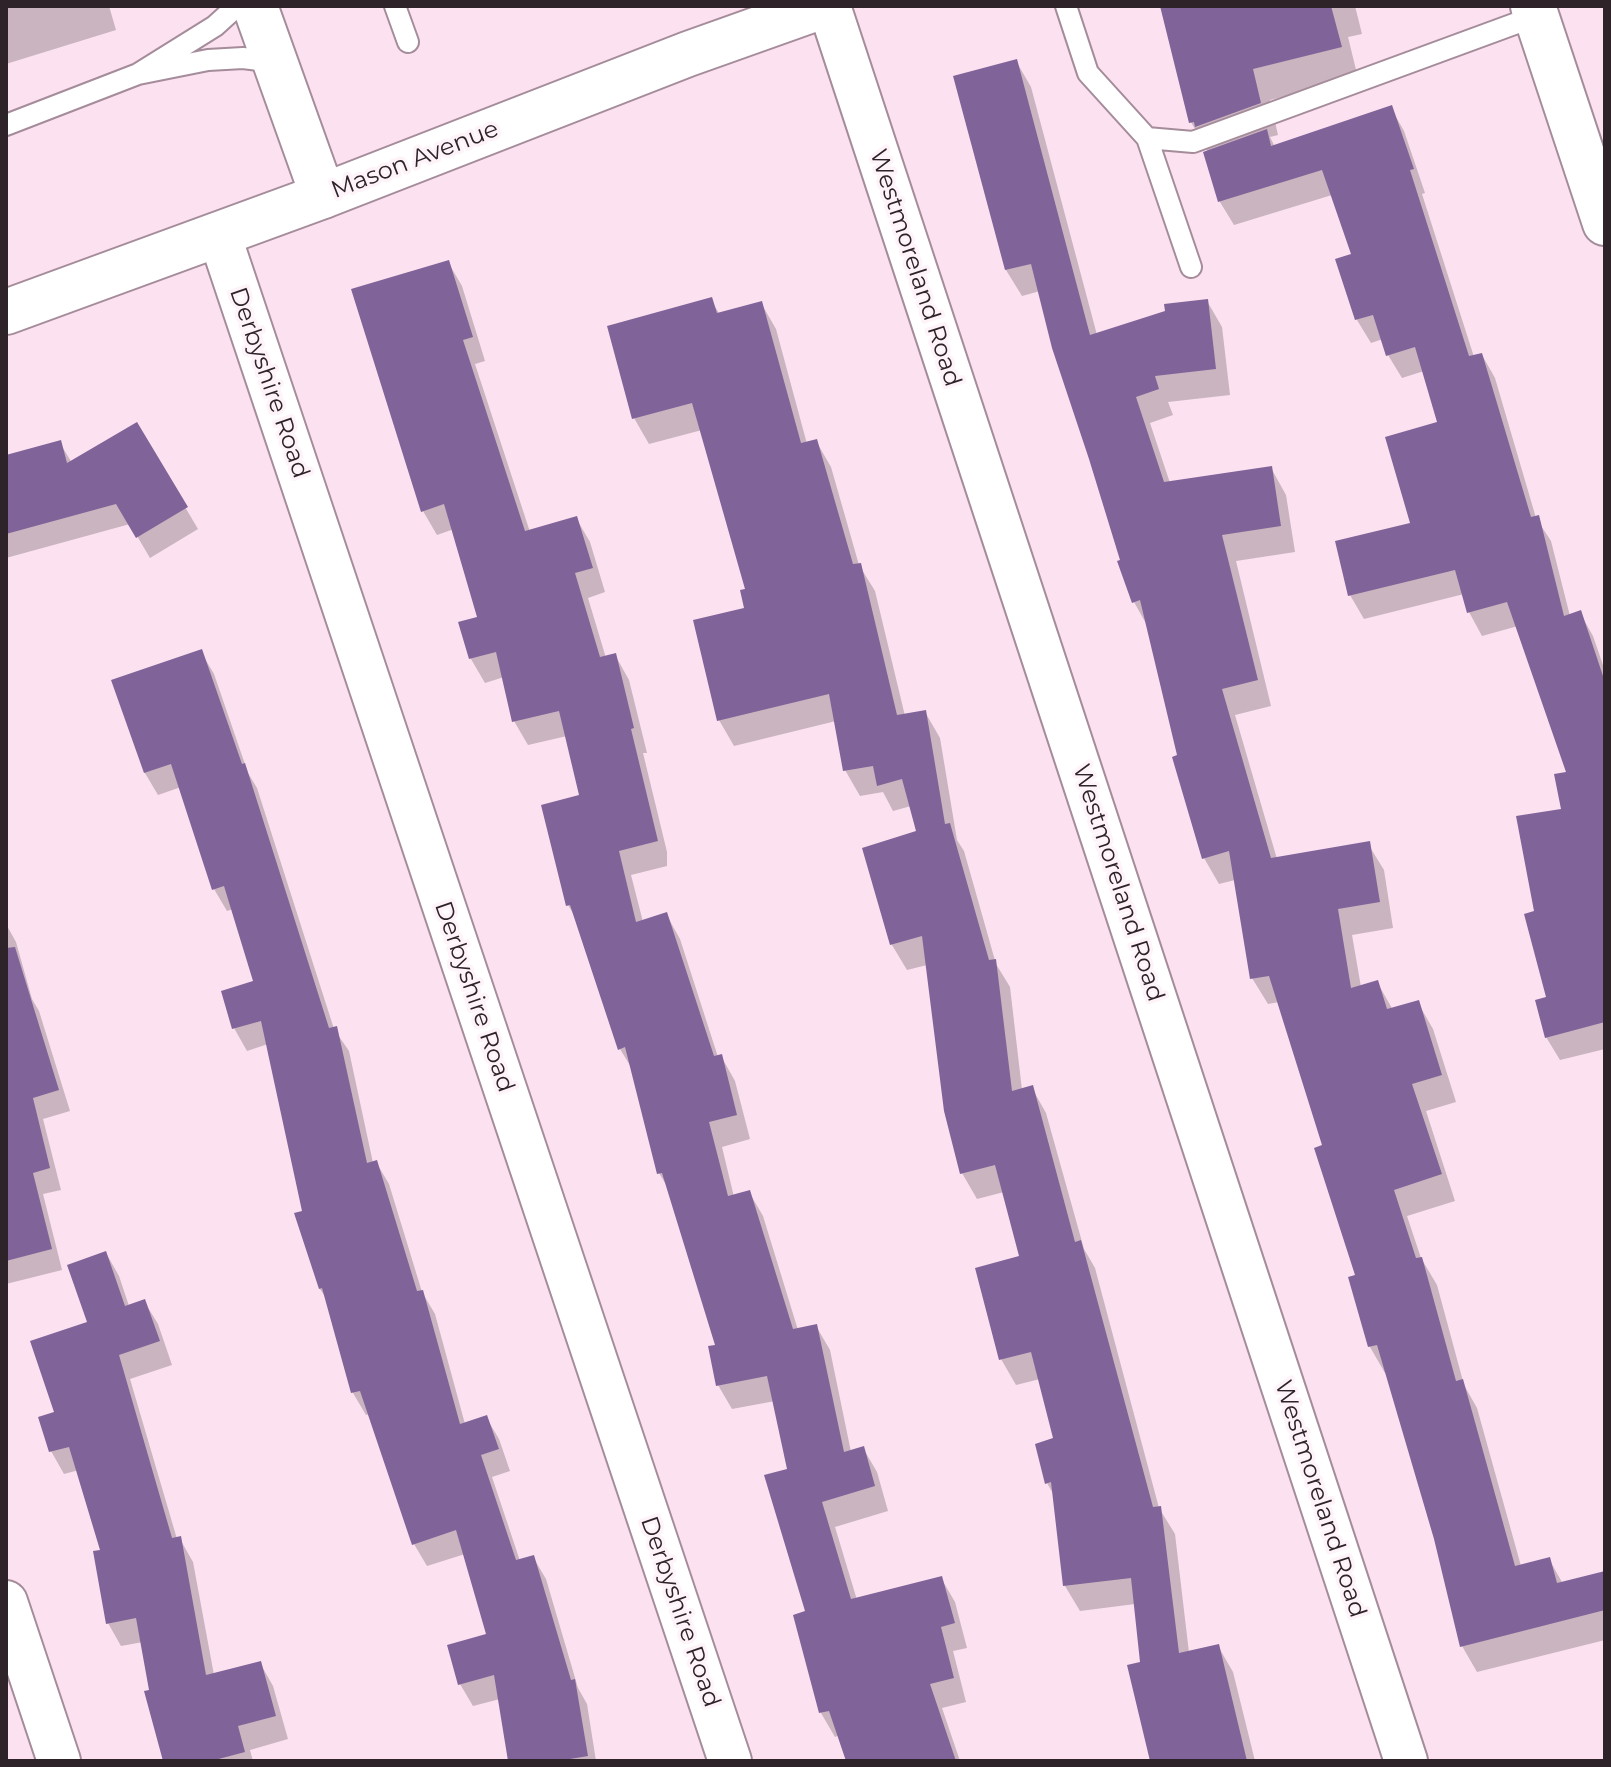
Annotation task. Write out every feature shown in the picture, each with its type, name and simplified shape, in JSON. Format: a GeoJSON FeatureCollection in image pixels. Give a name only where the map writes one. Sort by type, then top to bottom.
{"type":"FeatureCollection","features":[{"type":"Feature","properties":{"kind":"main road"},"geometry":{"type":"LineString","coordinates":[[256,6],[323,196]]}},
{"type":"Feature","properties":{"kind":"main road","name":"Mason Avenue"},"geometry":{"type":"LineString","coordinates":[[6,312],[323,196],[688,54],[823,6]]}},
{"type":"Feature","properties":{"kind":"main road"},"geometry":{"type":"LineString","coordinates":[[1535,11],[1605,223]]}},
{"type":"Feature","properties":{"kind":"street","name":"Westmoreland Road"},"geometry":{"type":"LineString","coordinates":[[829,6],[1406,1761]]}},
{"type":"Feature","properties":{"kind":"street","name":"Derbyshire Road"},"geometry":{"type":"LineString","coordinates":[[219,234],[730,1761]]}},
{"type":"Feature","properties":{"kind":"street"},"geometry":{"type":"LineString","coordinates":[[6,1602],[59,1761]]}},
{"type":"Feature","properties":{"kind":"lane"},"geometry":{"type":"LineString","coordinates":[[138,74],[215,26],[237,6]]}},
{"type":"Feature","properties":{"kind":"lane"},"geometry":{"type":"LineString","coordinates":[[395,6],[408,42]]}},
{"type":"Feature","properties":{"kind":"lane"},"geometry":{"type":"LineString","coordinates":[[1066,6],[1088,73],[1147,138],[1191,267]]}},
{"type":"Feature","properties":{"kind":"lane"},"geometry":{"type":"LineString","coordinates":[[1147,138],[1193,142],[1535,11]]}},
{"type":"Feature","properties":{"kind":"lane"},"geometry":{"type":"LineString","coordinates":[[6,125],[138,74],[208,60],[243,58],[275,62]]}},
{"type":"Feature","properties":{"kind":"building"},"geometry":{"type":"Polygon","coordinates":[[[1160,6],[1331,6],[1342,47],[1253,69],[1261,103],[1195,127],[1194,122],[1189,123],[1160,6]]]}},
{"type":"Feature","properties":{"kind":"building"},"geometry":{"type":"Polygon","coordinates":[[[1017,59],[1090,335],[1165,311],[1164,304],[1208,299],[1216,369],[1155,376],[1159,389],[1136,397],[1164,482],[1272,466],[1281,526],[1222,535],[1258,680],[1222,689],[1271,858],[1370,841],[1380,902],[1338,909],[1351,988],[1378,980],[1387,1009],[1419,1000],[1442,1075],[1412,1084],[1442,1174],[1394,1190],[1416,1258],[1422,1257],[1456,1381],[1463,1379],[1515,1566],[1550,1557],[1557,1583],[1605,1571],[1605,1610],[1460,1647],[1434,1539],[1377,1345],[1368,1347],[1348,1277],[1355,1275],[1314,1148],[1322,1145],[1269,976],[1250,979],[1229,851],[1202,859],[1172,757],[1177,755],[1140,600],[1132,603],[1117,561],[1120,560],[1052,348],[1031,264],[1005,270],[953,76],[1017,59]]]}},
{"type":"Feature","properties":{"kind":"building"},"geometry":{"type":"Polygon","coordinates":[[[1392,105],[1469,356],[1482,353],[1531,517],[1539,515],[1564,616],[1581,610],[1605,682],[1605,1022],[1545,1038],[1535,1000],[1546,997],[1524,914],[1534,911],[1516,816],[1561,809],[1554,774],[1566,772],[1507,602],[1467,613],[1455,570],[1348,596],[1335,541],[1410,523],[1385,437],[1437,422],[1415,347],[1386,356],[1373,315],[1355,320],[1335,259],[1351,254],[1322,170],[1218,202],[1203,152],[1267,129],[1271,146],[1392,105]]]}},
{"type":"Feature","properties":{"kind":"building"},"geometry":{"type":"Polygon","coordinates":[[[449,260],[473,337],[463,340],[525,531],[577,516],[593,568],[575,573],[600,657],[616,653],[658,841],[619,851],[636,922],[667,912],[714,1056],[722,1054],[737,1115],[709,1122],[728,1196],[750,1190],[793,1329],[817,1324],[844,1452],[864,1446],[875,1486],[822,1502],[851,1599],[942,1576],[955,1623],[941,1627],[954,1678],[930,1684],[956,1761],[846,1761],[829,1711],[819,1713],[793,1615],[805,1611],[764,1475],[787,1469],[767,1376],[716,1386],[708,1346],[715,1345],[662,1173],[657,1174],[625,1047],[618,1050],[570,905],[566,906],[541,805],[579,795],[559,711],[512,722],[496,652],[469,659],[458,622],[477,617],[444,504],[421,512],[351,289],[449,260]]]}},
{"type":"Feature","properties":{"kind":"building"},"geometry":{"type":"Polygon","coordinates":[[[712,297],[717,313],[762,301],[801,443],[817,439],[853,564],[861,563],[897,715],[926,710],[945,824],[950,823],[989,960],[996,959],[1012,1091],[1033,1085],[1075,1242],[1081,1240],[1153,1507],[1161,1506],[1179,1653],[1219,1644],[1247,1761],[1150,1761],[1127,1665],[1140,1662],[1131,1578],[1063,1586],[1051,1482],[1045,1484],[1035,1444],[1053,1438],[1031,1352],[999,1360],[975,1268],[1019,1256],[995,1165],[960,1174],[944,1111],[922,936],[890,945],[862,848],[916,831],[902,779],[877,786],[873,766],[843,771],[829,694],[717,721],[693,620],[744,608],[740,590],[745,589],[692,403],[632,419],[607,326],[712,297]]]}},
{"type":"Feature","properties":{"kind":"building"},"geometry":{"type":"Polygon","coordinates":[[[137,422],[188,507],[136,538],[116,504],[6,534],[6,455],[61,440],[67,463],[137,422]]]}},
{"type":"Feature","properties":{"kind":"building"},"geometry":{"type":"Polygon","coordinates":[[[202,649],[242,764],[245,763],[329,1028],[337,1026],[367,1163],[377,1160],[417,1291],[423,1290],[460,1424],[487,1415],[499,1449],[481,1455],[516,1560],[534,1555],[571,1680],[575,1679],[588,1756],[558,1761],[508,1761],[494,1675],[458,1685],[447,1645],[486,1634],[456,1530],[412,1545],[360,1391],[351,1393],[322,1288],[319,1289],[294,1213],[302,1211],[261,1021],[232,1029],[221,991],[253,981],[224,886],[212,890],[171,764],[144,773],[111,680],[202,649]]]}},
{"type":"Feature","properties":{"kind":"building"},"geometry":{"type":"Polygon","coordinates":[[[15,947],[59,1090],[33,1098],[50,1168],[33,1173],[52,1249],[6,1261],[6,948],[15,947]]]}},
{"type":"Feature","properties":{"kind":"building"},"geometry":{"type":"Polygon","coordinates":[[[106,1251],[125,1306],[145,1299],[160,1341],[119,1355],[172,1538],[181,1536],[206,1675],[261,1661],[276,1716],[238,1726],[245,1752],[211,1761],[163,1761],[144,1691],[149,1690],[136,1618],[106,1624],[93,1551],[100,1550],[69,1447],[49,1452],[38,1417],[54,1412],[30,1341],[87,1322],[67,1265],[106,1251]]]}}]}
